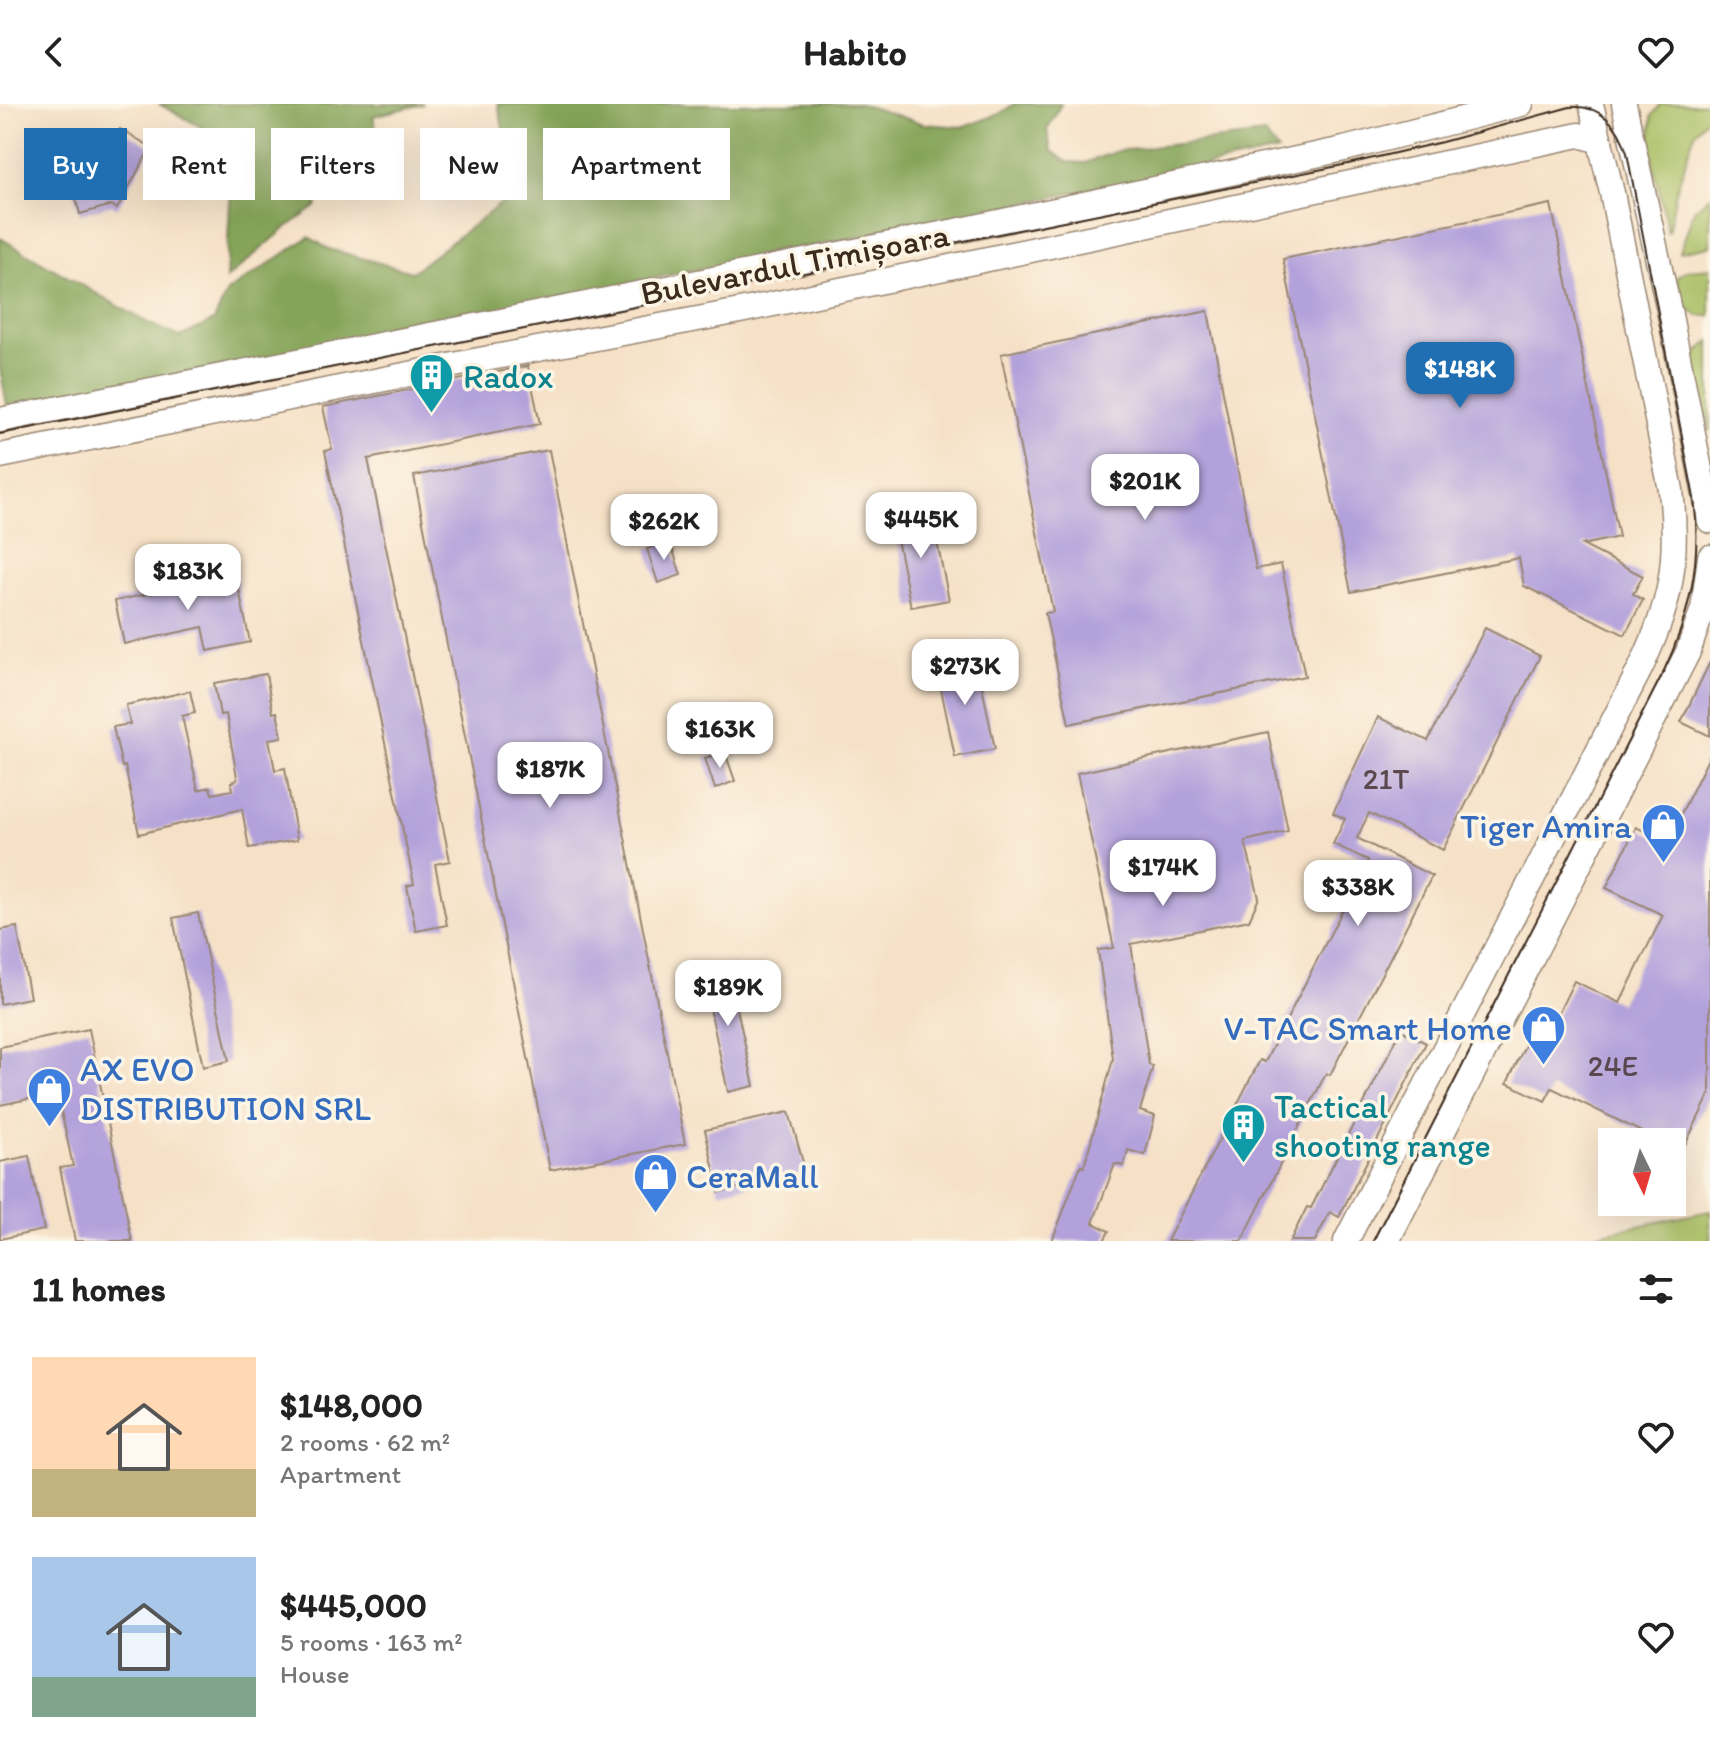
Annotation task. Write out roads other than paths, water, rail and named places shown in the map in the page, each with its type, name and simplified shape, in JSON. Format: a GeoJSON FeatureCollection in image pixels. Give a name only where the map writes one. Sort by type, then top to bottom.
{"type":"FeatureCollection","features":[{"type":"Feature","properties":{"kind":"main road","name":"Bulevardul Timișoara"},"geometry":{"type":"LineString","coordinates":[[0,420],[966,229],[1344,149],[1521,104]]}},
{"type":"Feature","properties":{"kind":"main road","name":"Bulevardul Timișoara"},"geometry":{"type":"LineString","coordinates":[[0,456],[735,312],[1606,116]]}},
{"type":"Feature","properties":{"kind":"main road"},"geometry":{"type":"LineString","coordinates":[[1606,116],[1707,496],[1710,521]]}},
{"type":"Feature","properties":{"kind":"main road"},"geometry":{"type":"LineString","coordinates":[[1346,1241],[1657,635],[1672,579],[1672,501],[1606,116]]}},
{"type":"Feature","properties":{"kind":"main road"},"geometry":{"type":"LineString","coordinates":[[369,347],[376,380]]}},
{"type":"Feature","properties":{"kind":"main road"},"geometry":{"type":"LineString","coordinates":[[1672,501],[1707,496]]}},
{"type":"Feature","properties":{"kind":"main road"},"geometry":{"type":"LineString","coordinates":[[1387,1241],[1692,643],[1703,609],[1710,557]]}},
{"type":"Feature","properties":{"kind":"main road"},"geometry":{"type":"LineString","coordinates":[[1545,856],[1576,872]]}},
{"type":"Feature","properties":{"kind":"main road"},"geometry":{"type":"LineString","coordinates":[[1458,1026],[1489,1042]]}},
{"type":"Feature","properties":{"kind":"tram line"},"geometry":{"type":"LineString","coordinates":[[0,434],[1348,164],[1570,107],[1600,113],[1614,126],[1627,153],[1694,498],[1696,544],[1692,588],[1663,673],[1373,1241]]}},
{"type":"Feature","properties":{"kind":"place","name":"Radox"},"geometry":{"type":"Point","coordinates":[432,415]}},
{"type":"Feature","properties":{"kind":"place","name":"Tiger Amira"},"geometry":{"type":"Point","coordinates":[1663,865]}},
{"type":"Feature","properties":{"kind":"place","name":"V-TAC Smart Home"},"geometry":{"type":"Point","coordinates":[1543,1067]}},
{"type":"Feature","properties":{"kind":"place","name":"AX EVO DISTRIBUTION SRL"},"geometry":{"type":"Point","coordinates":[49,1128]}},
{"type":"Feature","properties":{"kind":"place","name":"Tactical shooting range"},"geometry":{"type":"Point","coordinates":[1243,1165]}},
{"type":"Feature","properties":{"kind":"place","name":"CeraMall"},"geometry":{"type":"Point","coordinates":[655,1215]}}]}
